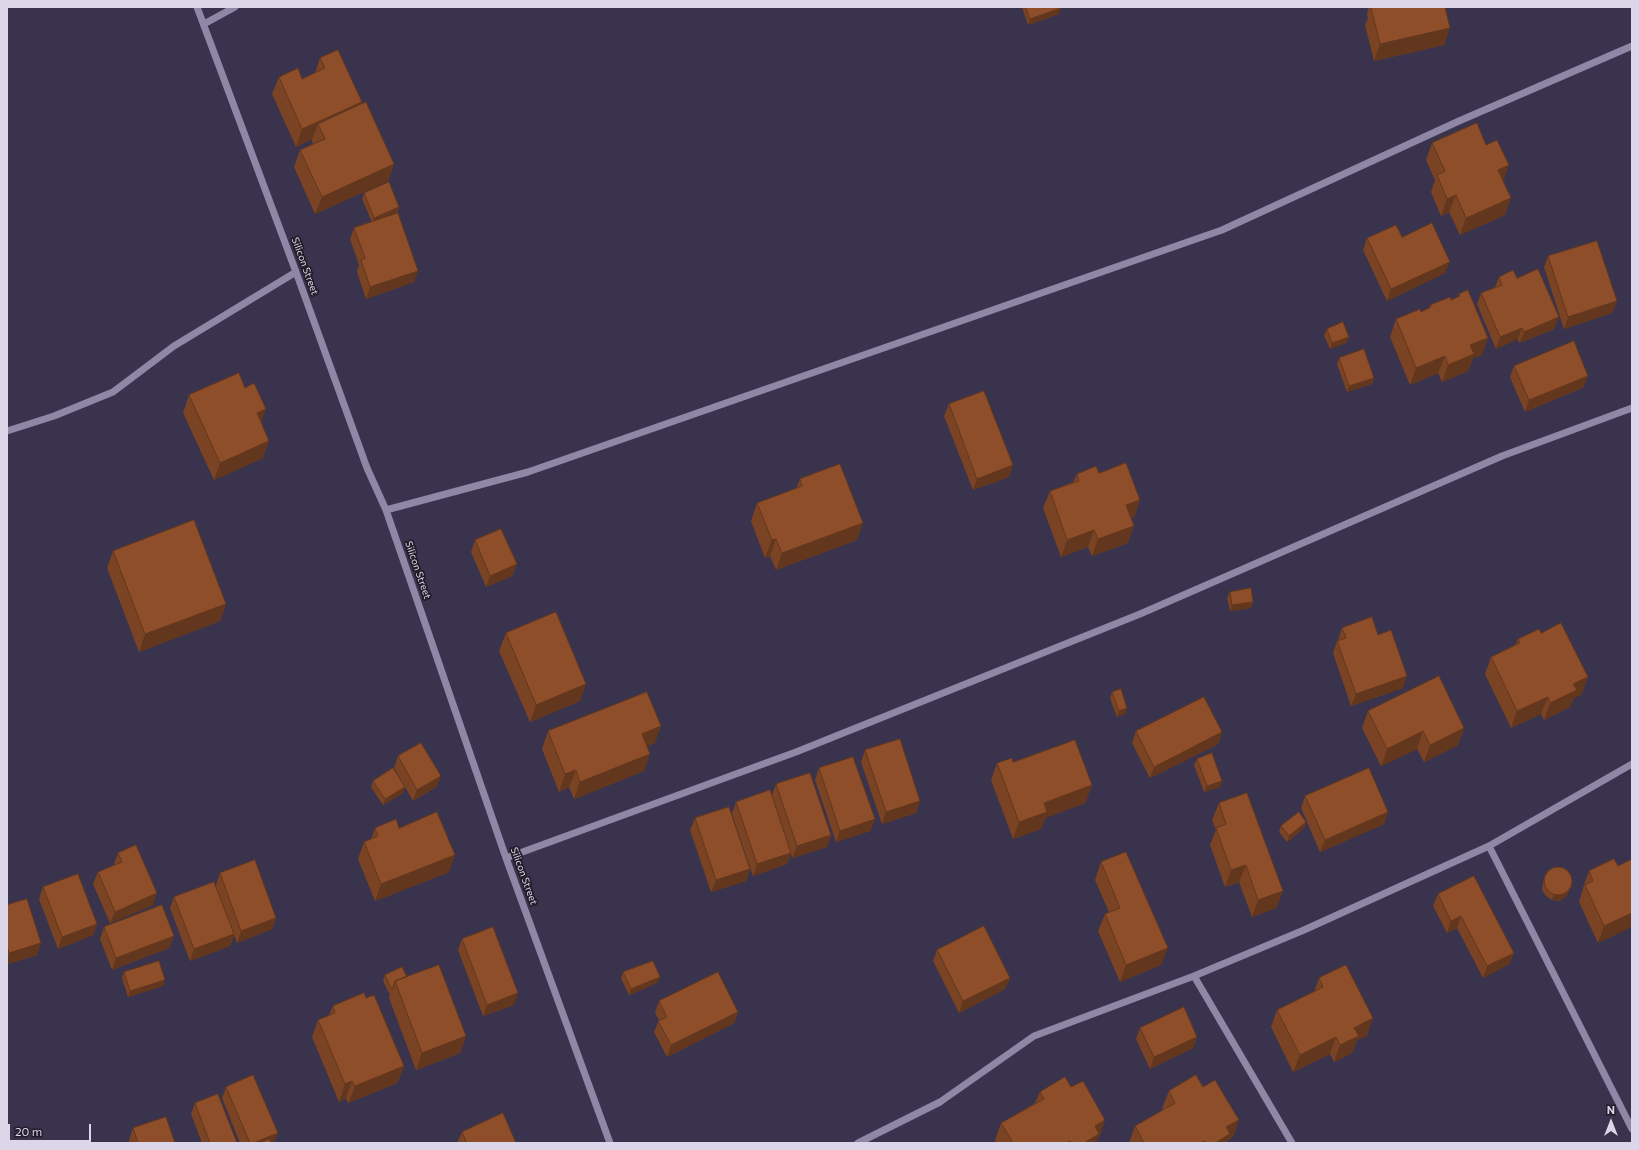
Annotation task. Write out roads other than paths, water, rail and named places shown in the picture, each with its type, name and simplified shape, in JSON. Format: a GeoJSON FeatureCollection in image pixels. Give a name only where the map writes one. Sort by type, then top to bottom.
{"type":"FeatureCollection","features":[{"type":"Feature","properties":{"kind":"street","name":"Silicon Street"},"geometry":{"type":"LineString","coordinates":[[198,7],[367,468],[386,510],[506,858],[610,1143]]}},
{"type":"Feature","properties":{"kind":"street"},"geometry":{"type":"LineString","coordinates":[[204,24],[235,7]]}},
{"type":"Feature","properties":{"kind":"street"},"geometry":{"type":"LineString","coordinates":[[386,510],[528,472],[1222,230],[1459,121],[1632,46]]}},
{"type":"Feature","properties":{"kind":"street"},"geometry":{"type":"LineString","coordinates":[[7,431],[54,416],[113,392],[174,346],[296,272]]}},
{"type":"Feature","properties":{"kind":"street"},"geometry":{"type":"LineString","coordinates":[[506,858],[796,752],[1140,614],[1502,456],[1632,408]]}},
{"type":"Feature","properties":{"kind":"street"},"geometry":{"type":"LineString","coordinates":[[858,1143],[940,1102],[1034,1036],[1194,976],[1304,930],[1489,846],[1632,764]]}},
{"type":"Feature","properties":{"kind":"street"},"geometry":{"type":"LineString","coordinates":[[1489,846],[1632,1129]]}},
{"type":"Feature","properties":{"kind":"street"},"geometry":{"type":"LineString","coordinates":[[1194,976],[1292,1143]]}}]}
